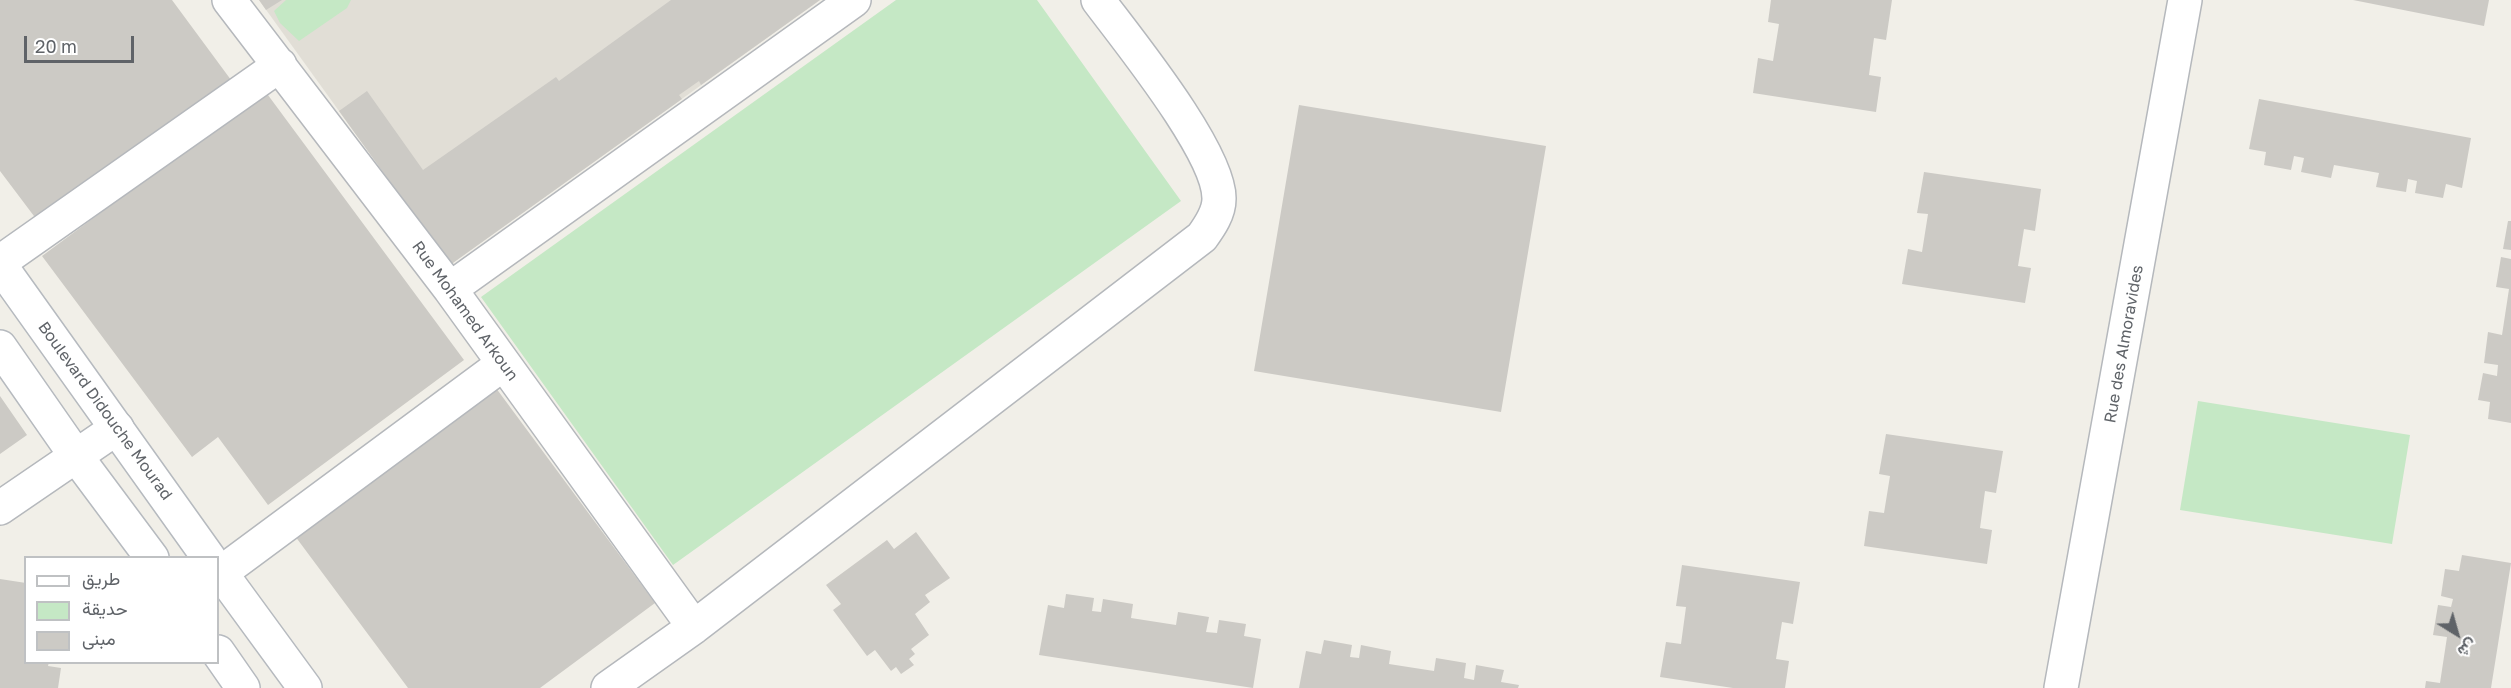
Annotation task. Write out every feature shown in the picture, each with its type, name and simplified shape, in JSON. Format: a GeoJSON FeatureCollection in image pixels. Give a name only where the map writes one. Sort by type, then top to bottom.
{"type":"FeatureCollection","features":[{"type":"Feature","properties":{"kind":"street","name":"Rue Mohamed Arkoun"},"geometry":{"type":"LineString","coordinates":[[229,0],[450,289],[694,627]]}},
{"type":"Feature","properties":{"kind":"street"},"geometry":{"type":"LineString","coordinates":[[450,289],[854,0]]}},
{"type":"Feature","properties":{"kind":"street"},"geometry":{"type":"LineString","coordinates":[[608,688],[694,627],[1202,237],[1213,221],[1219,201],[1217,179],[1196,139],[1159,82],[1098,0]]}},
{"type":"Feature","properties":{"kind":"street","name":"Rue des Almoravides"},"geometry":{"type":"LineString","coordinates":[[2061,688],[2185,0]]}},
{"type":"Feature","properties":{"kind":"street"},"geometry":{"type":"LineString","coordinates":[[0,263],[280,65]]}},
{"type":"Feature","properties":{"kind":"street","name":"Boulevard Didouche Mourad"},"geometry":{"type":"LineString","coordinates":[[0,263],[207,556]]}},
{"type":"Feature","properties":{"kind":"street"},"geometry":{"type":"LineString","coordinates":[[0,347],[75,456],[150,556]]}},
{"type":"Feature","properties":{"kind":"street"},"geometry":{"type":"LineString","coordinates":[[219,567],[503,364]]}},
{"type":"Feature","properties":{"kind":"street"},"geometry":{"type":"LineString","coordinates":[[0,508],[117,428]]}},
{"type":"Feature","properties":{"kind":"street","name":"Boulevard Didouche Mourad"},"geometry":{"type":"LineString","coordinates":[[219,573],[305,688]]}},
{"type":"Feature","properties":{"kind":"street"},"geometry":{"type":"LineString","coordinates":[[219,653],[243,688]]}},
{"type":"Feature","properties":{"kind":"shaded area"},"geometry":{"type":"Polygon","coordinates":[[[259,0],[820,0],[450,265],[259,0]]]}},
{"type":"Feature","properties":{"kind":"green space"},"geometry":{"type":"Polygon","coordinates":[[[286,0],[351,0],[347,8],[299,41],[280,23],[274,11],[286,0]]]}},
{"type":"Feature","properties":{"kind":"green space"},"geometry":{"type":"Polygon","coordinates":[[[896,0],[1037,0],[1181,201],[673,565],[481,297],[896,0]]]}},
{"type":"Feature","properties":{"kind":"green space"},"geometry":{"type":"Polygon","coordinates":[[[2198,401],[2410,435],[2392,544],[2180,510],[2198,401]]]}},
{"type":"Feature","properties":{"kind":"building"},"geometry":{"type":"Polygon","coordinates":[[[0,0],[172,0],[234,84],[43,228],[0,171],[0,0]]]}},
{"type":"Feature","properties":{"kind":"building"},"geometry":{"type":"Polygon","coordinates":[[[259,0],[282,0],[266,10],[259,0]]]}},
{"type":"Feature","properties":{"kind":"building"},"geometry":{"type":"Polygon","coordinates":[[[671,0],[820,0],[701,85],[699,81],[679,95],[682,99],[450,265],[339,111],[367,91],[423,170],[556,77],[559,81],[671,0]]]}},
{"type":"Feature","properties":{"kind":"building"},"geometry":{"type":"Polygon","coordinates":[[[1771,0],[1892,0],[1886,40],[1874,38],[1869,75],[1881,77],[1876,112],[1753,93],[1758,58],[1773,61],[1779,24],[1768,22],[1771,0]]]}},
{"type":"Feature","properties":{"kind":"building"},"geometry":{"type":"Polygon","coordinates":[[[2353,0],[2489,0],[2484,26],[2353,0]]]}},
{"type":"Feature","properties":{"kind":"building"},"geometry":{"type":"Polygon","coordinates":[[[265,91],[464,360],[268,505],[218,437],[192,457],[42,256],[265,91]]]}},
{"type":"Feature","properties":{"kind":"building"},"geometry":{"type":"Polygon","coordinates":[[[2259,99],[2471,138],[2462,188],[2446,184],[2443,198],[2415,193],[2417,181],[2408,179],[2406,192],[2376,187],[2379,173],[2334,165],[2331,178],[2301,172],[2304,158],[2294,156],[2291,170],[2264,165],[2266,152],[2249,149],[2259,99]]]}},
{"type":"Feature","properties":{"kind":"building"},"geometry":{"type":"Polygon","coordinates":[[[1299,105],[1546,146],[1501,412],[1254,371],[1299,105]]]}},
{"type":"Feature","properties":{"kind":"building"},"geometry":{"type":"Polygon","coordinates":[[[1924,172],[2041,189],[2035,231],[2024,229],[2018,266],[2031,268],[2025,303],[1902,284],[1908,249],[1922,252],[1928,214],[1917,213],[1924,172]]]}},
{"type":"Feature","properties":{"kind":"building"},"geometry":{"type":"Polygon","coordinates":[[[2508,221],[2511,221],[2511,250],[2503,249],[2508,221]]]}},
{"type":"Feature","properties":{"kind":"building"},"geometry":{"type":"Polygon","coordinates":[[[2501,257],[2511,259],[2511,423],[2488,419],[2490,402],[2478,400],[2483,373],[2497,376],[2498,365],[2484,363],[2488,332],[2502,335],[2509,289],[2496,287],[2501,257]]]}},
{"type":"Feature","properties":{"kind":"building"},"geometry":{"type":"Polygon","coordinates":[[[493,384],[655,603],[540,688],[408,688],[292,532],[493,384]]]}},
{"type":"Feature","properties":{"kind":"building"},"geometry":{"type":"Polygon","coordinates":[[[0,396],[27,435],[0,454],[0,396]]]}},
{"type":"Feature","properties":{"kind":"building"},"geometry":{"type":"Polygon","coordinates":[[[1886,434],[2003,451],[1996,493],[1985,491],[1980,528],[1992,530],[1987,564],[1864,546],[1869,511],[1884,513],[1890,476],[1879,474],[1886,434]]]}},
{"type":"Feature","properties":{"kind":"building"},"geometry":{"type":"Polygon","coordinates":[[[916,532],[950,578],[925,595],[930,602],[915,614],[929,635],[911,649],[915,654],[909,659],[914,665],[901,674],[896,667],[891,671],[875,650],[867,656],[833,610],[841,604],[826,585],[887,540],[894,549],[916,532]]]}},
{"type":"Feature","properties":{"kind":"building"},"geometry":{"type":"Polygon","coordinates":[[[2462,555],[2511,563],[2491,688],[2425,688],[2426,681],[2440,683],[2447,637],[2433,635],[2438,605],[2451,607],[2453,599],[2441,596],[2445,569],[2459,571],[2462,555]]]}},
{"type":"Feature","properties":{"kind":"building"},"geometry":{"type":"Polygon","coordinates":[[[1682,565],[1800,582],[1793,624],[1782,622],[1776,659],[1789,661],[1785,688],[1733,688],[1660,677],[1666,642],[1681,644],[1686,607],[1676,606],[1682,565]]]}},
{"type":"Feature","properties":{"kind":"building"},"geometry":{"type":"Polygon","coordinates":[[[0,579],[24,583],[24,664],[48,664],[48,666],[61,668],[58,688],[0,688],[0,579]]]}},
{"type":"Feature","properties":{"kind":"building"},"geometry":{"type":"Polygon","coordinates":[[[1066,594],[1094,598],[1092,611],[1101,612],[1103,599],[1133,604],[1131,618],[1176,625],[1178,612],[1209,617],[1206,632],[1217,633],[1219,620],[1246,624],[1244,636],[1261,639],[1253,688],[1039,655],[1048,605],[1064,608],[1066,594]]]}},
{"type":"Feature","properties":{"kind":"building"},"geometry":{"type":"Polygon","coordinates":[[[1324,640],[1352,645],[1350,657],[1359,658],[1361,645],[1391,651],[1389,664],[1434,671],[1436,658],[1466,663],[1464,678],[1474,680],[1476,665],[1504,670],[1501,682],[1519,685],[1518,688],[1299,688],[1306,651],[1321,654],[1324,640]]]}}]}
